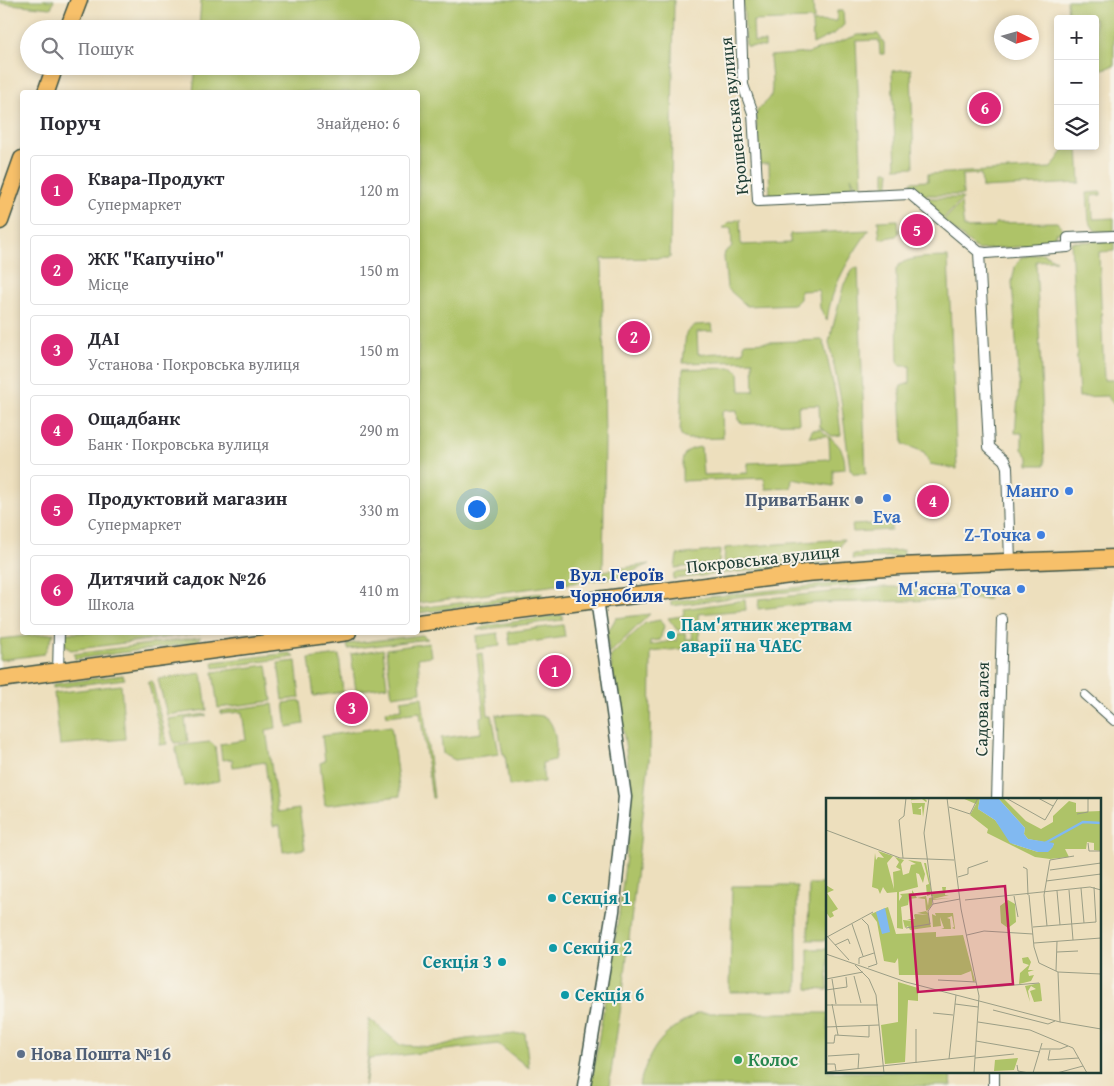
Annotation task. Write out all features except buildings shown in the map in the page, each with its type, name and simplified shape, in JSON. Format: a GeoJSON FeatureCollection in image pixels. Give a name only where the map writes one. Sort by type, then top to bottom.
{"type":"FeatureCollection","features":[{"type":"Feature","properties":{"kind":"main road"},"geometry":{"type":"LineString","coordinates":[[71,20],[79,0]]}},
{"type":"Feature","properties":{"kind":"main road"},"geometry":{"type":"LineString","coordinates":[[47,90],[52,75]]}},
{"type":"Feature","properties":{"kind":"main road"},"geometry":{"type":"LineString","coordinates":[[0,222],[20,165]]}},
{"type":"Feature","properties":{"kind":"main road","name":"Покровська вулиця"},"geometry":{"type":"LineString","coordinates":[[420,623],[806,573],[899,566],[1114,558]]}},
{"type":"Feature","properties":{"kind":"main road"},"geometry":{"type":"LineString","coordinates":[[0,679],[326,635]]}},
{"type":"Feature","properties":{"kind":"street","name":"Крошенська вулиця"},"geometry":{"type":"LineString","coordinates":[[740,0],[743,85],[753,113],[758,201],[910,194],[979,252]]}},
{"type":"Feature","properties":{"kind":"street"},"geometry":{"type":"LineString","coordinates":[[1010,562],[1007,467],[1004,460],[989,447],[979,252],[1068,247],[1068,238],[1114,236]]}},
{"type":"Feature","properties":{"kind":"street"},"geometry":{"type":"LineString","coordinates":[[584,1086],[613,911],[624,797],[597,599]]}},
{"type":"Feature","properties":{"kind":"street","name":"Садова алея"},"geometry":{"type":"LineString","coordinates":[[997,798],[1002,619]]}},
{"type":"Feature","properties":{"kind":"street"},"geometry":{"type":"LineString","coordinates":[[58,672],[59,635]]}},
{"type":"Feature","properties":{"kind":"street"},"geometry":{"type":"LineString","coordinates":[[1085,695],[1114,722]]}},
{"type":"Feature","properties":{"kind":"green space"},"geometry":{"type":"Polygon","coordinates":[[[0,0],[54,0],[51,8],[0,3],[0,0]]]}},
{"type":"Feature","properties":{"kind":"green space"},"geometry":{"type":"Polygon","coordinates":[[[201,0],[674,0],[670,258],[602,259],[605,440],[603,571],[650,564],[619,577],[420,603],[420,90],[193,90],[195,75],[420,75],[420,20],[200,20],[201,0]]]}},
{"type":"Feature","properties":{"kind":"green space"},"geometry":{"type":"Polygon","coordinates":[[[743,0],[813,0],[814,20],[753,21],[754,42],[765,42],[765,47],[746,46],[743,0]]]}},
{"type":"Feature","properties":{"kind":"green space"},"geometry":{"type":"Polygon","coordinates":[[[1067,0],[1114,0],[1114,66],[1099,70],[1099,15],[1068,15],[1067,0]]]}},
{"type":"Feature","properties":{"kind":"green space"},"geometry":{"type":"Polygon","coordinates":[[[837,11],[843,11],[844,25],[835,33],[813,44],[812,22],[837,21],[837,11]]]}},
{"type":"Feature","properties":{"kind":"green space"},"geometry":{"type":"Polygon","coordinates":[[[878,34],[884,43],[884,54],[880,54],[879,40],[856,41],[862,187],[885,186],[885,171],[890,171],[888,192],[863,192],[859,190],[851,177],[856,194],[770,198],[769,164],[759,164],[756,114],[771,96],[770,56],[809,53],[858,35],[878,34]]]}},
{"type":"Feature","properties":{"kind":"green space"},"geometry":{"type":"Polygon","coordinates":[[[911,69],[914,167],[896,168],[892,71],[911,69]]]}},
{"type":"Feature","properties":{"kind":"green space"},"geometry":{"type":"Polygon","coordinates":[[[1064,150],[1078,150],[1080,183],[982,188],[981,174],[962,175],[963,195],[918,195],[913,192],[911,182],[928,181],[928,174],[1051,168],[1064,150]]]}},
{"type":"Feature","properties":{"kind":"green space"},"geometry":{"type":"Polygon","coordinates":[[[1101,192],[1101,195],[1092,196],[1093,219],[1114,218],[1114,232],[1095,231],[1089,221],[1087,193],[1101,192]]]}},
{"type":"Feature","properties":{"kind":"green space"},"geometry":{"type":"Polygon","coordinates":[[[917,198],[962,198],[962,200],[942,220],[917,198]]]}},
{"type":"Feature","properties":{"kind":"green space"},"geometry":{"type":"Polygon","coordinates":[[[961,203],[964,228],[994,227],[995,223],[1057,222],[1066,232],[1055,233],[1055,244],[978,250],[943,221],[961,203]]]}},
{"type":"Feature","properties":{"kind":"green space"},"geometry":{"type":"Polygon","coordinates":[[[740,219],[741,245],[790,243],[790,234],[869,230],[842,273],[832,296],[827,321],[820,308],[819,290],[800,291],[800,299],[795,304],[747,306],[727,288],[724,257],[725,252],[732,247],[731,228],[723,228],[728,223],[740,219]]]}},
{"type":"Feature","properties":{"kind":"green space"},"geometry":{"type":"Polygon","coordinates":[[[898,220],[899,233],[896,236],[880,239],[878,221],[898,220]]]}},
{"type":"Feature","properties":{"kind":"green space"},"geometry":{"type":"Polygon","coordinates":[[[1114,241],[1114,251],[1099,252],[1104,380],[1114,380],[1114,405],[1107,396],[1079,397],[1071,242],[1114,241]]]}},
{"type":"Feature","properties":{"kind":"green space"},"geometry":{"type":"Polygon","coordinates":[[[1042,253],[1056,260],[1036,261],[1045,465],[1029,465],[1029,458],[1022,449],[1022,433],[1015,433],[1019,385],[1012,282],[1015,267],[1021,257],[1042,253]]]}},
{"type":"Feature","properties":{"kind":"green space"},"geometry":{"type":"Polygon","coordinates":[[[948,257],[957,469],[930,464],[924,452],[903,444],[900,389],[901,386],[910,383],[910,366],[900,366],[898,363],[896,269],[905,261],[912,259],[948,257]]]}},
{"type":"Feature","properties":{"kind":"green space"},"geometry":{"type":"Polygon","coordinates":[[[854,268],[858,268],[866,474],[854,474],[850,469],[841,400],[829,342],[844,284],[854,268]]]}},
{"type":"Feature","properties":{"kind":"green space"},"geometry":{"type":"Polygon","coordinates":[[[712,324],[713,331],[697,332],[698,354],[744,352],[744,343],[823,340],[837,401],[841,435],[832,436],[820,427],[819,405],[798,406],[799,423],[744,424],[738,420],[737,410],[722,411],[723,438],[687,439],[682,437],[680,432],[683,369],[734,368],[739,373],[740,391],[754,391],[753,361],[683,363],[686,333],[695,325],[712,324]]]}},
{"type":"Feature","properties":{"kind":"green space"},"geometry":{"type":"Polygon","coordinates":[[[820,429],[835,442],[841,450],[845,461],[845,469],[833,470],[833,486],[792,479],[791,488],[766,489],[764,478],[682,481],[682,463],[685,454],[688,451],[701,447],[703,475],[748,473],[748,463],[830,459],[829,439],[826,436],[809,437],[812,430],[820,429]]]}},
{"type":"Feature","properties":{"kind":"green space"},"geometry":{"type":"Polygon","coordinates":[[[891,523],[891,530],[853,532],[852,525],[891,523]]]}},
{"type":"Feature","properties":{"kind":"green space"},"geometry":{"type":"Polygon","coordinates":[[[844,539],[840,547],[831,552],[724,562],[725,548],[844,539]]]}},
{"type":"Feature","properties":{"kind":"green space"},"geometry":{"type":"Polygon","coordinates":[[[720,550],[719,563],[675,568],[677,555],[720,550]]]}},
{"type":"Feature","properties":{"kind":"green space"},"geometry":{"type":"Polygon","coordinates":[[[903,550],[904,556],[852,559],[853,554],[903,550]]]}},
{"type":"Feature","properties":{"kind":"green space"},"geometry":{"type":"Polygon","coordinates":[[[836,556],[836,561],[673,579],[674,573],[836,556]]]}},
{"type":"Feature","properties":{"kind":"green space"},"geometry":{"type":"Polygon","coordinates":[[[877,579],[877,583],[745,596],[671,606],[671,601],[877,579]]]}},
{"type":"Feature","properties":{"kind":"green space"},"geometry":{"type":"Polygon","coordinates":[[[882,587],[976,587],[982,590],[989,599],[815,603],[758,609],[759,599],[882,587]]]}},
{"type":"Feature","properties":{"kind":"green space"},"geometry":{"type":"Polygon","coordinates":[[[542,593],[542,596],[420,613],[420,608],[542,593]]]}},
{"type":"Feature","properties":{"kind":"green space"},"geometry":{"type":"Polygon","coordinates":[[[745,600],[746,610],[698,614],[700,647],[651,652],[650,752],[623,992],[609,1086],[591,1086],[620,907],[632,805],[619,700],[616,693],[610,657],[645,623],[660,620],[664,626],[660,640],[650,641],[650,645],[677,640],[677,634],[685,633],[686,639],[693,639],[691,631],[677,630],[668,618],[683,616],[684,609],[745,600]]]}},
{"type":"Feature","properties":{"kind":"green space"},"geometry":{"type":"Polygon","coordinates":[[[650,614],[609,654],[607,633],[616,618],[650,614]]]}},
{"type":"Feature","properties":{"kind":"green space"},"geometry":{"type":"Polygon","coordinates":[[[562,615],[563,620],[478,630],[485,626],[562,615]]]}},
{"type":"Feature","properties":{"kind":"green space"},"geometry":{"type":"Polygon","coordinates":[[[563,625],[565,637],[510,645],[508,632],[563,625]]]}},
{"type":"Feature","properties":{"kind":"green space"},"geometry":{"type":"Polygon","coordinates":[[[498,633],[500,646],[477,649],[476,636],[498,633]]]}},
{"type":"Feature","properties":{"kind":"green space"},"geometry":{"type":"Polygon","coordinates":[[[53,635],[44,654],[0,660],[0,639],[53,635]]]}},
{"type":"Feature","properties":{"kind":"green space"},"geometry":{"type":"Polygon","coordinates":[[[63,635],[185,635],[71,650],[66,647],[63,635]]]}},
{"type":"Feature","properties":{"kind":"green space"},"geometry":{"type":"Polygon","coordinates":[[[422,635],[428,639],[348,649],[347,644],[422,635]]]}},
{"type":"Feature","properties":{"kind":"green space"},"geometry":{"type":"Polygon","coordinates":[[[201,637],[195,643],[75,659],[74,654],[201,637]]]}},
{"type":"Feature","properties":{"kind":"green space"},"geometry":{"type":"Polygon","coordinates":[[[429,643],[431,656],[418,658],[421,692],[392,696],[386,649],[429,643]]]}},
{"type":"Feature","properties":{"kind":"green space"},"geometry":{"type":"Polygon","coordinates":[[[383,649],[387,686],[356,691],[351,654],[383,649]]]}},
{"type":"Feature","properties":{"kind":"green space"},"geometry":{"type":"Polygon","coordinates":[[[290,653],[295,657],[214,668],[213,662],[290,653]]]}},
{"type":"Feature","properties":{"kind":"green space"},"geometry":{"type":"Polygon","coordinates":[[[482,653],[488,715],[492,715],[499,754],[455,760],[443,754],[441,738],[481,733],[480,717],[484,716],[477,654],[482,653]]]}},
{"type":"Feature","properties":{"kind":"green space"},"geometry":{"type":"Polygon","coordinates":[[[339,655],[343,692],[314,696],[309,659],[339,655]]]}},
{"type":"Feature","properties":{"kind":"green space"},"geometry":{"type":"Polygon","coordinates":[[[296,661],[300,698],[283,700],[278,663],[296,661]]]}},
{"type":"Feature","properties":{"kind":"green space"},"geometry":{"type":"Polygon","coordinates":[[[267,665],[272,701],[218,708],[213,672],[267,665]]]}},
{"type":"Feature","properties":{"kind":"green space"},"geometry":{"type":"Polygon","coordinates":[[[202,673],[207,710],[167,715],[158,679],[202,673]]]}},
{"type":"Feature","properties":{"kind":"green space"},"geometry":{"type":"Polygon","coordinates":[[[123,675],[125,679],[53,688],[53,684],[123,675]]]}},
{"type":"Feature","properties":{"kind":"green space"},"geometry":{"type":"Polygon","coordinates":[[[148,681],[152,681],[167,744],[159,745],[161,735],[148,681]]]}},
{"type":"Feature","properties":{"kind":"green space"},"geometry":{"type":"Polygon","coordinates":[[[121,685],[125,739],[60,745],[54,693],[121,685]]]}},
{"type":"Feature","properties":{"kind":"green space"},"geometry":{"type":"Polygon","coordinates":[[[422,697],[434,798],[432,798],[420,712],[387,716],[386,711],[402,709],[401,700],[422,697]]]}},
{"type":"Feature","properties":{"kind":"green space"},"geometry":{"type":"Polygon","coordinates":[[[301,701],[304,724],[287,727],[284,703],[301,701]]]}},
{"type":"Feature","properties":{"kind":"green space"},"geometry":{"type":"Polygon","coordinates":[[[273,704],[276,728],[266,730],[278,812],[299,809],[305,849],[283,852],[280,825],[273,826],[265,762],[233,767],[232,759],[222,760],[220,744],[246,740],[242,712],[221,714],[221,711],[273,704]]]}},
{"type":"Feature","properties":{"kind":"green space"},"geometry":{"type":"Polygon","coordinates":[[[206,714],[206,716],[185,719],[188,742],[174,743],[168,719],[206,714]]]}},
{"type":"Feature","properties":{"kind":"green space"},"geometry":{"type":"Polygon","coordinates":[[[521,714],[542,716],[549,720],[555,737],[555,756],[554,760],[542,763],[544,782],[509,786],[505,754],[503,754],[496,715],[521,714]]]}},
{"type":"Feature","properties":{"kind":"green space"},"geometry":{"type":"Polygon","coordinates":[[[391,726],[400,796],[325,805],[320,763],[325,761],[322,736],[391,726]]]}},
{"type":"Feature","properties":{"kind":"green space"},"geometry":{"type":"Polygon","coordinates":[[[210,742],[215,746],[219,781],[184,786],[175,746],[210,742]]]}},
{"type":"Feature","properties":{"kind":"green space"},"geometry":{"type":"Polygon","coordinates":[[[809,884],[826,884],[826,940],[808,940],[809,884]]]}},
{"type":"Feature","properties":{"kind":"green space"},"geometry":{"type":"Polygon","coordinates":[[[732,886],[797,886],[797,991],[730,992],[732,886]]]}},
{"type":"Feature","properties":{"kind":"green space"},"geometry":{"type":"Polygon","coordinates":[[[808,949],[826,949],[826,990],[808,989],[808,949]]]}},
{"type":"Feature","properties":{"kind":"green space","name":"Колос"},"geometry":{"type":"Polygon","coordinates":[[[698,1013],[826,1013],[826,1074],[949,1074],[952,1086],[639,1086],[653,1050],[666,1035],[685,1020],[698,1013]]]}},
{"type":"Feature","properties":{"kind":"green space"},"geometry":{"type":"Polygon","coordinates":[[[369,1018],[400,1045],[435,1047],[466,1039],[525,1033],[529,1068],[498,1044],[369,1059],[364,1086],[368,1057],[369,1018]]]}},
{"type":"Feature","properties":{"kind":"place","name":"Дитячий садок №26"},"geometry":{"type":"Point","coordinates":[985,108]}},
{"type":"Feature","properties":{"kind":"place","name":"Продуктовий магазин"},"geometry":{"type":"Point","coordinates":[917,230]}},
{"type":"Feature","properties":{"kind":"place","name":"ЖК \"Капучіно\""},"geometry":{"type":"Point","coordinates":[634,337]}},
{"type":"Feature","properties":{"kind":"place","name":"Манго"},"geometry":{"type":"Point","coordinates":[1069,491]}},
{"type":"Feature","properties":{"kind":"place","name":"Eva"},"geometry":{"type":"Point","coordinates":[887,498]}},
{"type":"Feature","properties":{"kind":"place","name":"ПриватБанк"},"geometry":{"type":"Point","coordinates":[859,500]}},
{"type":"Feature","properties":{"kind":"place","name":"Ощадбанк"},"geometry":{"type":"Point","coordinates":[933,501]}},
{"type":"Feature","properties":{"kind":"place","name":"Z-Точка"},"geometry":{"type":"Point","coordinates":[1041,535]}},
{"type":"Feature","properties":{"kind":"place","name":"Вул. Героїв Чорнобиля"},"geometry":{"type":"Point","coordinates":[560,585]}},
{"type":"Feature","properties":{"kind":"place","name":"М'ясна Точка"},"geometry":{"type":"Point","coordinates":[1021,589]}},
{"type":"Feature","properties":{"kind":"place","name":"Пам'ятник жертвам аварії на ЧАЕС"},"geometry":{"type":"Point","coordinates":[671,635]}},
{"type":"Feature","properties":{"kind":"place","name":"Квара-Продукт"},"geometry":{"type":"Point","coordinates":[555,671]}},
{"type":"Feature","properties":{"kind":"place","name":"ДАІ"},"geometry":{"type":"Point","coordinates":[352,708]}},
{"type":"Feature","properties":{"kind":"place","name":"Секція 1"},"geometry":{"type":"Point","coordinates":[552,898]}},
{"type":"Feature","properties":{"kind":"place","name":"Секція 2"},"geometry":{"type":"Point","coordinates":[553,948]}},
{"type":"Feature","properties":{"kind":"place","name":"Секція 3"},"geometry":{"type":"Point","coordinates":[502,962]}},
{"type":"Feature","properties":{"kind":"place","name":"Секція 6"},"geometry":{"type":"Point","coordinates":[565,995]}},
{"type":"Feature","properties":{"kind":"place","name":"Нова Пошта №16"},"geometry":{"type":"Point","coordinates":[21,1054]}},
{"type":"Feature","properties":{"kind":"place","name":"Колос"},"geometry":{"type":"Point","coordinates":[738,1060]}}]}
